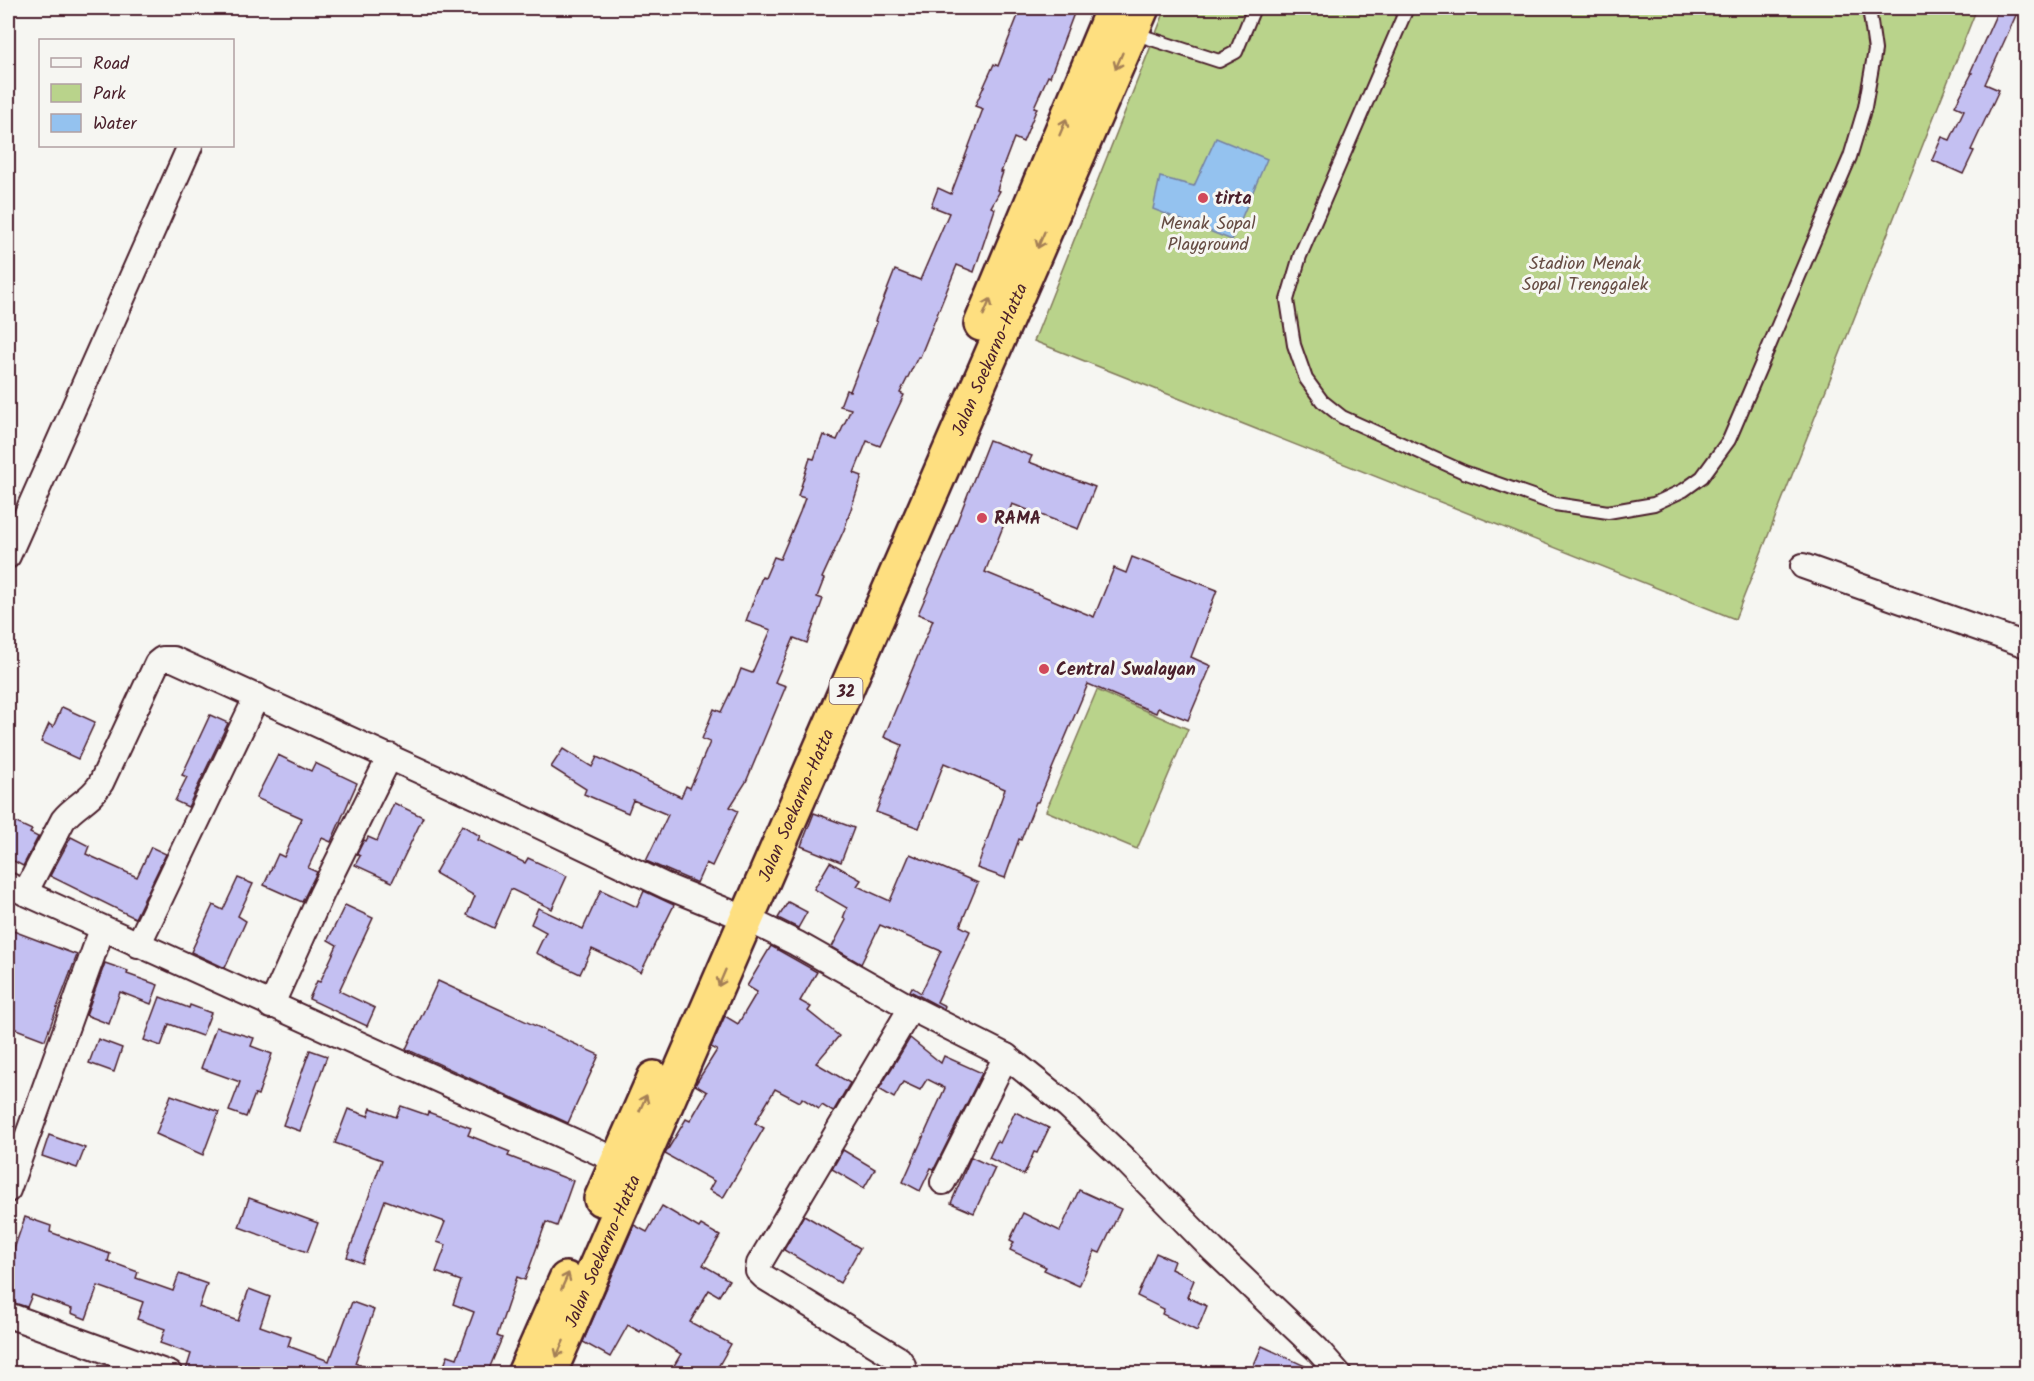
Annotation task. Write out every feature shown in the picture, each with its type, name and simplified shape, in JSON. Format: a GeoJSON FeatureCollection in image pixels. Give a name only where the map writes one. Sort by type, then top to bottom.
{"type":"FeatureCollection","features":[{"type":"Feature","properties":{"kind":"highway","name":"Jalan Soekarno-Hatta"},"geometry":{"type":"LineString","coordinates":[[524,1374],[628,1165],[865,625],[1122,20]]}},
{"type":"Feature","properties":{"kind":"highway","name":"Jalan Soekarno-Hatta"},"geometry":{"type":"LineString","coordinates":[[549,1374],[628,1165]]}},
{"type":"Feature","properties":{"kind":"street"},"geometry":{"type":"LineString","coordinates":[[8,556],[190,147]]}},
{"type":"Feature","properties":{"kind":"street"},"geometry":{"type":"LineString","coordinates":[[1803,566],[2026,645]]}},
{"type":"Feature","properties":{"kind":"street"},"geometry":{"type":"LineString","coordinates":[[628,1165],[271,1006],[16,889],[63,820],[92,797],[97,790],[152,671],[162,659],[173,658],[390,756],[642,876],[738,914],[847,971],[910,1008],[1006,1056],[1068,1106],[1317,1349],[1339,1374]]}},
{"type":"Feature","properties":{"kind":"street"},"geometry":{"type":"LineString","coordinates":[[138,945],[257,696]]}},
{"type":"Feature","properties":{"kind":"street"},"geometry":{"type":"LineString","coordinates":[[271,1006],[322,893],[390,756]]}},
{"type":"Feature","properties":{"kind":"street"},"geometry":{"type":"LineString","coordinates":[[8,1190],[102,929]]}},
{"type":"Feature","properties":{"kind":"street"},"geometry":{"type":"LineString","coordinates":[[902,1374],[903,1365],[899,1359],[758,1272],[759,1264],[910,1008]]}},
{"type":"Feature","properties":{"kind":"street"},"geometry":{"type":"LineString","coordinates":[[943,1182],[1006,1056]]}},
{"type":"Feature","properties":{"kind":"street"},"geometry":{"type":"LineString","coordinates":[[8,1316],[170,1374]]}},
{"type":"Feature","properties":{"kind":"lane"},"geometry":{"type":"LineString","coordinates":[[1122,20],[1219,61],[1236,52],[1254,8]]}},
{"type":"Feature","properties":{"kind":"lane"},"geometry":{"type":"LineString","coordinates":[[1407,8],[1300,256],[1291,284],[1287,300],[1294,345],[1306,379],[1322,401],[1342,417],[1464,472],[1555,504],[1608,512],[1654,504],[1684,490],[1702,477],[1729,440],[1850,157],[1865,106],[1875,50],[1869,8]]}},
{"type":"Feature","properties":{"kind":"green space","name":"Stadion Menak Sopal Trenggalek"},"geometry":{"type":"Polygon","coordinates":[[[1166,8],[1961,8],[1975,13],[1735,619],[1034,341],[1166,8]]]}},
{"type":"Feature","properties":{"kind":"green space"},"geometry":{"type":"Polygon","coordinates":[[[1097,690],[1188,729],[1137,849],[1046,811],[1097,690]]]}},
{"type":"Feature","properties":{"kind":"water","name":"tirta"},"geometry":{"type":"Polygon","coordinates":[[[1216,138],[1267,159],[1232,240],[1153,209],[1160,177],[1194,186],[1216,138]]]}},
{"type":"Feature","properties":{"kind":"building"},"geometry":{"type":"Polygon","coordinates":[[[1021,8],[1076,8],[1050,77],[1048,76],[1034,107],[1037,108],[1023,142],[1014,138],[1001,172],[1003,172],[997,190],[1000,191],[991,207],[995,209],[974,272],[957,265],[920,357],[900,393],[904,395],[880,446],[867,441],[854,473],[862,476],[844,530],[822,578],[824,579],[817,597],[823,599],[807,643],[794,638],[775,682],[786,686],[746,782],[730,807],[738,811],[712,866],[706,863],[697,883],[646,861],[668,815],[633,800],[628,813],[584,794],[586,789],[551,767],[563,749],[592,767],[597,757],[681,797],[686,786],[690,788],[710,742],[702,739],[714,709],[721,712],[741,669],[752,673],[771,630],[746,621],[762,577],[765,578],[774,557],[780,559],[800,512],[805,498],[798,496],[810,458],[814,459],[823,435],[837,440],[851,409],[840,406],[846,390],[850,391],[895,270],[920,280],[949,213],[931,206],[938,188],[951,194],[983,109],[975,106],[994,64],[998,66],[1021,8]]]}},
{"type":"Feature","properties":{"kind":"building"},"geometry":{"type":"Polygon","coordinates":[[[1999,8],[2017,13],[1985,84],[1999,90],[1971,150],[1974,151],[1963,174],[1932,160],[1942,137],[1950,140],[1964,110],[1955,106],[1972,73],[1970,73],[1999,8]]]}},
{"type":"Feature","properties":{"kind":"building","name":"Central Swalayan"},"geometry":{"type":"Polygon","coordinates":[[[989,440],[1032,456],[1029,462],[1095,487],[1078,529],[1012,504],[985,572],[1094,617],[1114,568],[1126,573],[1132,557],[1217,590],[1191,657],[1211,666],[1188,720],[1158,708],[1156,713],[1088,684],[1038,802],[1036,802],[1021,840],[1019,839],[1005,878],[977,868],[1005,789],[944,763],[919,828],[876,812],[902,745],[884,737],[933,620],[918,614],[989,440]]]}},
{"type":"Feature","properties":{"kind":"building"},"geometry":{"type":"Polygon","coordinates":[[[62,707],[95,722],[78,759],[41,742],[49,724],[53,727],[62,707]]]}},
{"type":"Feature","properties":{"kind":"building"},"geometry":{"type":"Polygon","coordinates":[[[210,715],[228,723],[188,807],[175,801],[187,777],[182,775],[210,715]]]}},
{"type":"Feature","properties":{"kind":"building"},"geometry":{"type":"Polygon","coordinates":[[[278,755],[311,771],[315,763],[357,783],[331,842],[322,838],[308,868],[317,872],[302,902],[264,885],[278,854],[284,857],[302,818],[256,798],[278,755]]]}},
{"type":"Feature","properties":{"kind":"building"},"geometry":{"type":"Polygon","coordinates":[[[394,803],[423,817],[392,882],[355,865],[360,856],[357,854],[364,840],[366,841],[368,837],[377,841],[394,803]]]}},
{"type":"Feature","properties":{"kind":"building"},"geometry":{"type":"Polygon","coordinates":[[[814,813],[854,828],[841,862],[801,846],[814,813]]]}},
{"type":"Feature","properties":{"kind":"building"},"geometry":{"type":"Polygon","coordinates":[[[8,819],[32,830],[30,833],[38,837],[23,866],[8,858],[8,819]]]}},
{"type":"Feature","properties":{"kind":"building"},"geometry":{"type":"Polygon","coordinates":[[[462,825],[480,836],[478,840],[525,863],[528,858],[567,876],[552,909],[511,889],[494,928],[467,915],[475,896],[435,873],[462,825]]]}},
{"type":"Feature","properties":{"kind":"building"},"geometry":{"type":"Polygon","coordinates":[[[71,837],[89,846],[86,854],[137,877],[151,847],[166,854],[135,918],[50,876],[71,837]]]}},
{"type":"Feature","properties":{"kind":"building"},"geometry":{"type":"Polygon","coordinates":[[[910,854],[978,883],[960,926],[970,931],[937,1002],[945,1006],[944,1009],[910,991],[912,987],[921,993],[941,951],[880,925],[861,964],[832,947],[846,920],[843,918],[847,908],[814,889],[830,862],[861,880],[857,886],[890,901],[910,854]]]}},
{"type":"Feature","properties":{"kind":"building"},"geometry":{"type":"Polygon","coordinates":[[[238,878],[253,884],[238,916],[246,921],[225,968],[191,952],[213,905],[223,910],[238,878]]]}},
{"type":"Feature","properties":{"kind":"building"},"geometry":{"type":"Polygon","coordinates":[[[601,890],[637,907],[644,891],[674,905],[641,972],[592,949],[580,974],[536,953],[546,932],[531,924],[538,908],[583,929],[601,890]]]}},
{"type":"Feature","properties":{"kind":"building"},"geometry":{"type":"Polygon","coordinates":[[[788,902],[807,912],[798,928],[778,918],[788,902]]]}},
{"type":"Feature","properties":{"kind":"building"},"geometry":{"type":"Polygon","coordinates":[[[345,905],[373,918],[339,991],[375,1008],[367,1026],[309,999],[317,981],[320,982],[337,945],[328,940],[345,905]]]}},
{"type":"Feature","properties":{"kind":"building"},"geometry":{"type":"Polygon","coordinates":[[[8,929],[77,955],[45,1040],[8,1026],[8,929]]]}},
{"type":"Feature","properties":{"kind":"building"},"geometry":{"type":"Polygon","coordinates":[[[771,946],[817,972],[800,1001],[811,1007],[808,1011],[839,1036],[816,1063],[850,1083],[833,1112],[822,1105],[819,1109],[802,1098],[800,1102],[775,1089],[755,1123],[764,1128],[723,1198],[709,1190],[714,1181],[665,1154],[686,1119],[690,1121],[707,1092],[695,1085],[717,1050],[711,1047],[725,1016],[738,1024],[757,992],[747,986],[771,946]]]}},
{"type":"Feature","properties":{"kind":"building"},"geometry":{"type":"Polygon","coordinates":[[[105,963],[158,985],[151,1004],[120,992],[109,1024],[86,1015],[105,963]]]}},
{"type":"Feature","properties":{"kind":"building"},"geometry":{"type":"Polygon","coordinates":[[[438,981],[599,1055],[568,1123],[406,1049],[438,981]]]}},
{"type":"Feature","properties":{"kind":"building"},"geometry":{"type":"Polygon","coordinates":[[[160,997],[189,1008],[190,1005],[211,1013],[202,1036],[169,1024],[161,1046],[144,1040],[160,997]]]}},
{"type":"Feature","properties":{"kind":"building"},"geometry":{"type":"Polygon","coordinates":[[[216,1027],[254,1038],[251,1046],[272,1054],[258,1095],[255,1094],[246,1117],[229,1111],[240,1082],[201,1068],[216,1027]]]}},
{"type":"Feature","properties":{"kind":"building"},"geometry":{"type":"Polygon","coordinates":[[[910,1038],[941,1063],[944,1056],[982,1073],[934,1169],[931,1168],[920,1191],[903,1182],[945,1088],[927,1079],[920,1090],[903,1082],[894,1098],[879,1089],[910,1038]]]}},
{"type":"Feature","properties":{"kind":"building"},"geometry":{"type":"Polygon","coordinates":[[[98,1039],[122,1048],[114,1072],[89,1063],[98,1039]]]}},
{"type":"Feature","properties":{"kind":"building"},"geometry":{"type":"Polygon","coordinates":[[[310,1050],[327,1056],[300,1131],[283,1125],[310,1050]]]}},
{"type":"Feature","properties":{"kind":"building"},"geometry":{"type":"Polygon","coordinates":[[[171,1095],[219,1112],[203,1155],[156,1134],[171,1095]]]}},
{"type":"Feature","properties":{"kind":"building"},"geometry":{"type":"Polygon","coordinates":[[[401,1106],[427,1115],[428,1112],[471,1128],[468,1135],[510,1152],[508,1156],[573,1181],[557,1226],[546,1222],[525,1280],[517,1277],[497,1336],[502,1338],[489,1369],[494,1371],[494,1374],[441,1374],[448,1355],[457,1358],[474,1312],[453,1304],[461,1281],[436,1272],[446,1245],[437,1242],[445,1222],[385,1200],[362,1263],[347,1257],[382,1160],[335,1143],[348,1109],[368,1116],[371,1108],[396,1117],[401,1106]]]}},
{"type":"Feature","properties":{"kind":"building"},"geometry":{"type":"Polygon","coordinates":[[[1015,1112],[1049,1128],[1037,1153],[1034,1152],[1024,1175],[989,1158],[997,1141],[1000,1143],[1015,1112]]]}},
{"type":"Feature","properties":{"kind":"building"},"geometry":{"type":"Polygon","coordinates":[[[49,1135],[85,1148],[77,1168],[42,1156],[49,1135]]]}},
{"type":"Feature","properties":{"kind":"building"},"geometry":{"type":"Polygon","coordinates":[[[843,1150],[875,1169],[864,1188],[832,1169],[843,1150]]]}},
{"type":"Feature","properties":{"kind":"building"},"geometry":{"type":"Polygon","coordinates":[[[971,1157],[995,1168],[974,1213],[951,1203],[971,1157]]]}},
{"type":"Feature","properties":{"kind":"building"},"geometry":{"type":"Polygon","coordinates":[[[1079,1190],[1121,1209],[1100,1253],[1095,1251],[1079,1286],[1044,1270],[1046,1267],[1010,1250],[1014,1242],[1010,1240],[1023,1213],[1060,1231],[1079,1190]]]}},
{"type":"Feature","properties":{"kind":"building"},"geometry":{"type":"Polygon","coordinates":[[[249,1198],[318,1223],[307,1252],[239,1227],[249,1198]]]}},
{"type":"Feature","properties":{"kind":"building"},"geometry":{"type":"Polygon","coordinates":[[[662,1206],[699,1228],[701,1225],[720,1236],[703,1265],[729,1280],[719,1296],[709,1290],[690,1322],[731,1344],[714,1374],[669,1374],[681,1354],[641,1330],[640,1332],[628,1325],[610,1357],[583,1342],[634,1225],[647,1232],[662,1206]]]}},
{"type":"Feature","properties":{"kind":"building"},"geometry":{"type":"Polygon","coordinates":[[[804,1215],[860,1248],[840,1283],[784,1250],[804,1215]]]}},
{"type":"Feature","properties":{"kind":"building"},"geometry":{"type":"Polygon","coordinates":[[[25,1217],[51,1226],[50,1232],[110,1254],[108,1261],[138,1272],[136,1278],[173,1291],[179,1274],[207,1284],[199,1307],[238,1321],[249,1289],[270,1297],[260,1326],[291,1337],[288,1346],[329,1361],[352,1302],[374,1310],[355,1363],[376,1371],[376,1374],[232,1374],[210,1365],[207,1374],[196,1374],[186,1370],[191,1354],[160,1343],[165,1329],[137,1319],[143,1302],[98,1286],[86,1319],[71,1313],[72,1309],[32,1295],[27,1307],[8,1301],[8,1250],[13,1252],[25,1217]]]}},
{"type":"Feature","properties":{"kind":"building"},"geometry":{"type":"Polygon","coordinates":[[[1156,1253],[1174,1261],[1171,1269],[1194,1280],[1187,1297],[1207,1306],[1197,1331],[1162,1314],[1164,1309],[1137,1296],[1156,1253]]]}},
{"type":"Feature","properties":{"kind":"building"},"geometry":{"type":"Polygon","coordinates":[[[1262,1346],[1318,1372],[1320,1374],[1250,1374],[1262,1346]]]}},
{"type":"Feature","properties":{"kind":"place","name":"tirta"},"geometry":{"type":"Point","coordinates":[1203,198]}},
{"type":"Feature","properties":{"kind":"place","name":"RAMA"},"geometry":{"type":"Point","coordinates":[982,518]}},
{"type":"Feature","properties":{"kind":"place","name":"Central Swalayan"},"geometry":{"type":"Point","coordinates":[1044,669]}},
{"type":"Feature","properties":{"kind":"park label","name":"Menak Sopal Playground"},"geometry":{"type":"Point","coordinates":[1208,233]}}]}
